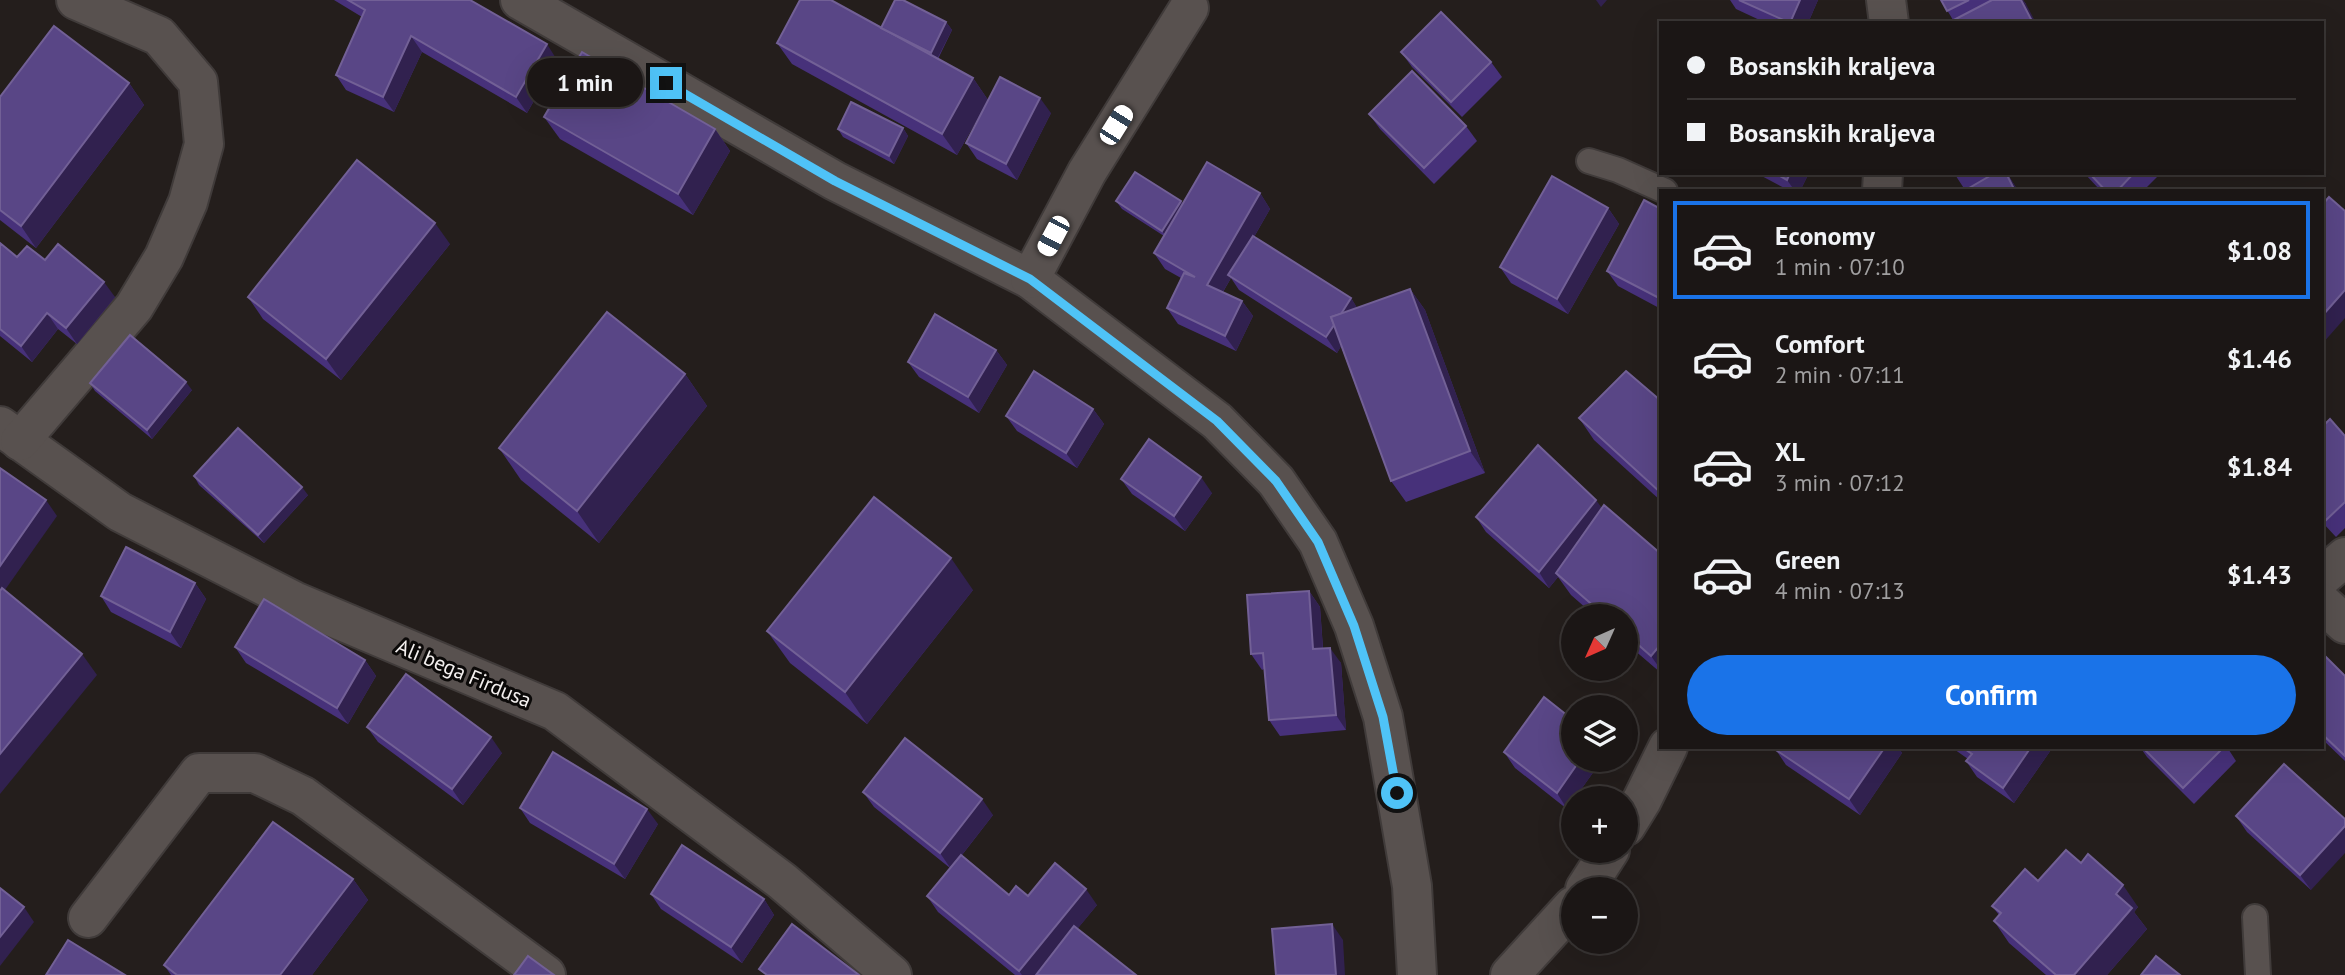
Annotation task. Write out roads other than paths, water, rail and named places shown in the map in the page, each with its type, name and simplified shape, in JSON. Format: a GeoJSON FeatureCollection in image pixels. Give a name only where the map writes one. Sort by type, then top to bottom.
{"type":"FeatureCollection","features":[{"type":"Feature","properties":{"kind":"street"},"geometry":{"type":"LineString","coordinates":[[10,433],[134,307],[164,257],[188,202],[204,144],[198,82],[159,36],[76,0]]}},
{"type":"Feature","properties":{"kind":"street"},"geometry":{"type":"LineString","coordinates":[[520,0],[835,181],[1030,279],[1217,421],[1276,481],[1318,542],[1354,626],[1383,717],[1412,886],[1417,975]]}},
{"type":"Feature","properties":{"kind":"street"},"geometry":{"type":"LineString","coordinates":[[1886,0],[1889,21]]}},
{"type":"Feature","properties":{"kind":"street"},"geometry":{"type":"LineString","coordinates":[[1030,279],[1087,172],[1189,8]]}},
{"type":"Feature","properties":{"kind":"street","name":"Ali bega Firdusa"},"geometry":{"type":"LineString","coordinates":[[10,433],[120,512],[294,601],[555,712],[782,881],[892,975]]}},
{"type":"Feature","properties":{"kind":"street"},"geometry":{"type":"LineString","coordinates":[[2324,575],[2345,556]]}},
{"type":"Feature","properties":{"kind":"street"},"geometry":{"type":"LineString","coordinates":[[2324,605],[2345,624]]}},
{"type":"Feature","properties":{"kind":"street"},"geometry":{"type":"LineString","coordinates":[[1638,806],[1667,749]]}},
{"type":"Feature","properties":{"kind":"street"},"geometry":{"type":"LineString","coordinates":[[88,918],[199,773],[255,773],[303,796],[546,975]]}},
{"type":"Feature","properties":{"kind":"street"},"geometry":{"type":"LineString","coordinates":[[1510,975],[1561,919]]}},
{"type":"Feature","properties":{"kind":"lane"},"geometry":{"type":"LineString","coordinates":[[1589,161],[1618,170],[1661,189]]}},
{"type":"Feature","properties":{"kind":"lane"},"geometry":{"type":"LineString","coordinates":[[2255,916],[2258,975]]}}]}
